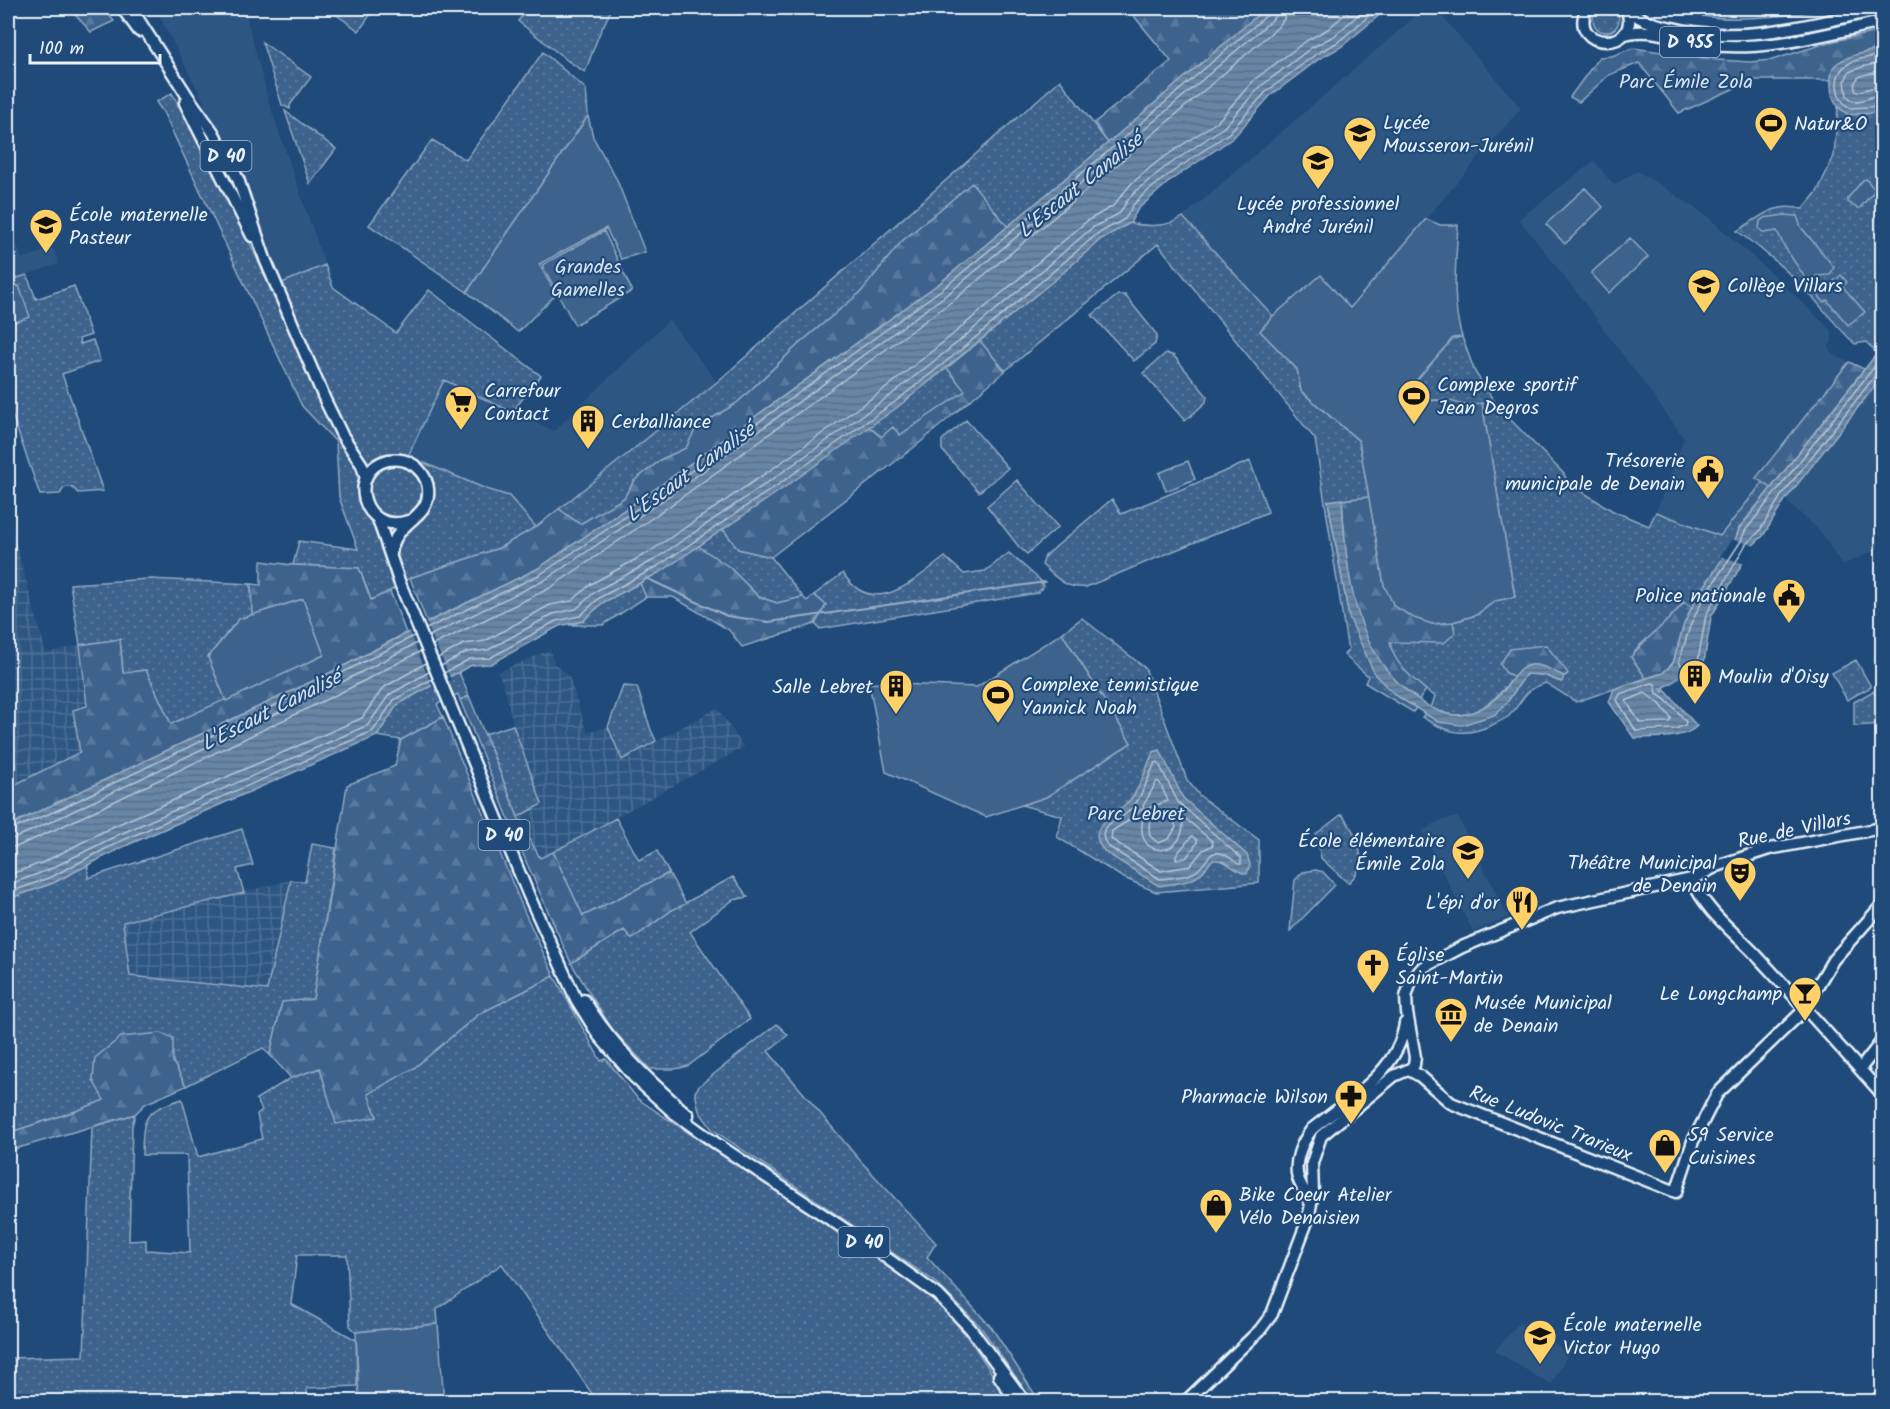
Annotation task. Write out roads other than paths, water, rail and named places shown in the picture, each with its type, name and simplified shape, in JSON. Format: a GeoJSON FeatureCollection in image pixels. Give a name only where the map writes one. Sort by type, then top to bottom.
{"type":"FeatureCollection","features":[{"type":"Feature","properties":{"kind":"main road","name":"D 40"},"geometry":{"type":"LineString","coordinates":[[122,8],[178,90],[265,259],[325,400],[338,427],[362,465],[366,478]]}},
{"type":"Feature","properties":{"kind":"main road","name":"D 40"},"geometry":{"type":"LineString","coordinates":[[131,8],[217,138],[242,188],[265,259]]}},
{"type":"Feature","properties":{"kind":"main road"},"geometry":{"type":"LineString","coordinates":[[1577,8],[1585,13],[1588,33],[1598,40],[1611,42],[1622,36],[1629,21],[1626,8]]}},
{"type":"Feature","properties":{"kind":"main road","name":"D 955"},"geometry":{"type":"LineString","coordinates":[[1626,8],[1637,17],[1674,29],[1734,35],[1774,32],[1882,9]]}},
{"type":"Feature","properties":{"kind":"main road","name":"D 955"},"geometry":{"type":"LineString","coordinates":[[1622,36],[1632,32],[1649,32],[1711,45],[1759,46],[1882,21]]}},
{"type":"Feature","properties":{"kind":"main road"},"geometry":{"type":"LineString","coordinates":[[350,446],[369,458],[407,461],[426,479],[428,492],[425,504],[418,515],[408,521],[393,524],[378,519],[364,501],[363,489],[366,478],[374,468],[385,461]]}},
{"type":"Feature","properties":{"kind":"main road","name":"D 40"},"geometry":{"type":"LineString","coordinates":[[378,519],[407,602],[520,873],[584,1013],[599,1036],[623,1066],[661,1103],[733,1155],[924,1284],[952,1308],[1025,1401]]}},
{"type":"Feature","properties":{"kind":"main road"},"geometry":{"type":"LineString","coordinates":[[391,557],[396,536],[408,521]]}},
{"type":"Feature","properties":{"kind":"main road","name":"Rue de Villars"},"geometry":{"type":"LineString","coordinates":[[1407,1013],[1406,997],[1411,981],[1426,964],[1548,911],[1692,879],[1709,869],[1769,849],[1882,828]]}},
{"type":"Feature","properties":{"kind":"main road"},"geometry":{"type":"LineString","coordinates":[[1692,879],[1707,905],[1882,1094]]}},
{"type":"Feature","properties":{"kind":"main road"},"geometry":{"type":"LineString","coordinates":[[1804,1009],[1818,981],[1833,960],[1882,905]]}},
{"type":"Feature","properties":{"kind":"main road","name":"Rue Ludovic Trarieux"},"geometry":{"type":"LineString","coordinates":[[1410,1064],[1448,1101],[1676,1192],[1693,1141],[1717,1094],[1804,1009]]}},
{"type":"Feature","properties":{"kind":"main road"},"geometry":{"type":"LineString","coordinates":[[1311,1204],[1299,1181],[1297,1171],[1297,1161],[1306,1138],[1311,1129],[1379,1075],[1395,1054],[1404,1032],[1407,1013]]}},
{"type":"Feature","properties":{"kind":"main road"},"geometry":{"type":"LineString","coordinates":[[1407,1013],[1410,1064]]}},
{"type":"Feature","properties":{"kind":"main road"},"geometry":{"type":"LineString","coordinates":[[1860,1069],[1882,1041]]}},
{"type":"Feature","properties":{"kind":"main road"},"geometry":{"type":"LineString","coordinates":[[1395,1054],[1405,1048],[1410,1064]]}},
{"type":"Feature","properties":{"kind":"main road"},"geometry":{"type":"LineString","coordinates":[[1395,1054],[1395,1066],[1410,1064]]}},
{"type":"Feature","properties":{"kind":"main road"},"geometry":{"type":"LineString","coordinates":[[1185,1401],[1269,1319],[1308,1219],[1313,1191],[1311,1170],[1314,1152],[1321,1136],[1410,1064]]}},
{"type":"Feature","properties":{"kind":"main road","name":"D 40"},"geometry":{"type":"LineString","coordinates":[[982,1344],[1016,1401]]}},
{"type":"Feature","properties":{"kind":"water","name":"L'Escaut Canalisé"},"geometry":{"type":"Polygon","coordinates":[[[1266,8],[1388,8],[1341,47],[1319,59],[1270,96],[1233,138],[1171,180],[1138,209],[1130,223],[1101,239],[1057,278],[899,406],[662,571],[602,603],[583,621],[559,626],[491,664],[472,665],[397,705],[377,736],[123,847],[53,883],[8,899],[8,826],[338,669],[537,569],[658,487],[941,282],[1266,8]]]}},
{"type":"Feature","properties":{"kind":"water"},"geometry":{"type":"Polygon","coordinates":[[[1882,49],[1882,106],[1874,113],[1848,115],[1834,100],[1831,87],[1833,68],[1848,57],[1882,49]]]}},
{"type":"Feature","properties":{"kind":"water"},"geometry":{"type":"Polygon","coordinates":[[[1882,347],[1882,377],[1785,500],[1763,536],[1753,545],[1711,617],[1703,669],[1689,669],[1661,689],[1663,692],[1664,689],[1697,726],[1676,736],[1634,738],[1609,702],[1614,689],[1663,673],[1673,663],[1684,624],[1698,596],[1736,538],[1739,529],[1882,347]]]}},
{"type":"Feature","properties":{"kind":"water"},"geometry":{"type":"Polygon","coordinates":[[[1342,499],[1346,555],[1357,610],[1380,660],[1397,682],[1428,706],[1456,715],[1473,712],[1490,703],[1526,666],[1539,665],[1547,668],[1564,676],[1562,682],[1543,675],[1526,674],[1506,704],[1494,715],[1462,725],[1438,722],[1394,694],[1375,675],[1349,617],[1328,501],[1342,499]]]}},
{"type":"Feature","properties":{"kind":"water"},"geometry":{"type":"Polygon","coordinates":[[[1160,750],[1183,798],[1247,855],[1250,864],[1247,874],[1222,861],[1212,860],[1200,874],[1190,881],[1159,886],[1105,852],[1097,834],[1100,827],[1134,795],[1153,752],[1160,750]]]}},
{"type":"Feature","properties":{"kind":"waterway"},"geometry":{"type":"LineString","coordinates":[[646,578],[727,616],[769,622],[1045,582]]}},
{"type":"Feature","properties":{"kind":"place","name":"Natur&O"},"geometry":{"type":"Point","coordinates":[1771,152]}},
{"type":"Feature","properties":{"kind":"place","name":"Lycée Mousseron-Jurénil"},"geometry":{"type":"Point","coordinates":[1360,162]}},
{"type":"Feature","properties":{"kind":"place","name":"Lycée professionnel André Jurénil"},"geometry":{"type":"Point","coordinates":[1318,190]}},
{"type":"Feature","properties":{"kind":"place","name":"École maternelle Pasteur"},"geometry":{"type":"Point","coordinates":[46,254]}},
{"type":"Feature","properties":{"kind":"place","name":"Collège Villars"},"geometry":{"type":"Point","coordinates":[1704,314]}},
{"type":"Feature","properties":{"kind":"place","name":"Complexe sportif Jean Degros"},"geometry":{"type":"Point","coordinates":[1414,425]}},
{"type":"Feature","properties":{"kind":"place","name":"Carrefour Contact"},"geometry":{"type":"Point","coordinates":[461,431]}},
{"type":"Feature","properties":{"kind":"place","name":"Cerballiance"},"geometry":{"type":"Point","coordinates":[588,450]}},
{"type":"Feature","properties":{"kind":"place","name":"Trésorerie municipale de Denain"},"geometry":{"type":"Point","coordinates":[1708,500]}},
{"type":"Feature","properties":{"kind":"place","name":"Police nationale"},"geometry":{"type":"Point","coordinates":[1789,624]}},
{"type":"Feature","properties":{"kind":"place","name":"Moulin d'Oisy"},"geometry":{"type":"Point","coordinates":[1695,705]}},
{"type":"Feature","properties":{"kind":"place","name":"Salle Lebret"},"geometry":{"type":"Point","coordinates":[896,715]}},
{"type":"Feature","properties":{"kind":"place","name":"Complexe tennistique Yannick Noah"},"geometry":{"type":"Point","coordinates":[998,724]}},
{"type":"Feature","properties":{"kind":"place","name":"École élémentaire Émile Zola"},"geometry":{"type":"Point","coordinates":[1468,880]}},
{"type":"Feature","properties":{"kind":"place","name":"Théâtre Municipal de Denain"},"geometry":{"type":"Point","coordinates":[1740,902]}},
{"type":"Feature","properties":{"kind":"place","name":"L'épi d'or"},"geometry":{"type":"Point","coordinates":[1522,931]}},
{"type":"Feature","properties":{"kind":"place","name":"Église Saint-Martin"},"geometry":{"type":"Point","coordinates":[1373,994]}},
{"type":"Feature","properties":{"kind":"place","name":"Le Longchamp"},"geometry":{"type":"Point","coordinates":[1805,1022]}},
{"type":"Feature","properties":{"kind":"place","name":"Musée Municipal de Denain"},"geometry":{"type":"Point","coordinates":[1451,1043]}},
{"type":"Feature","properties":{"kind":"place","name":"Pharmacie Wilson"},"geometry":{"type":"Point","coordinates":[1351,1125]}},
{"type":"Feature","properties":{"kind":"place","name":"59 Service Cuisines"},"geometry":{"type":"Point","coordinates":[1665,1174]}},
{"type":"Feature","properties":{"kind":"place","name":"Bike Coeur Atelier Vélo Denaisien"},"geometry":{"type":"Point","coordinates":[1216,1234]}},
{"type":"Feature","properties":{"kind":"place","name":"École maternelle Victor Hugo"},"geometry":{"type":"Point","coordinates":[1540,1365]}},
{"type":"Feature","properties":{"kind":"park label","name":"Parc Émile Zola"},"geometry":{"type":"Point","coordinates":[1686,81]}},
{"type":"Feature","properties":{"kind":"park label","name":"Grandes Gamelles"},"geometry":{"type":"Point","coordinates":[588,278]}},
{"type":"Feature","properties":{"kind":"park label","name":"Parc Lebret"},"geometry":{"type":"Point","coordinates":[1136,813]}}]}
